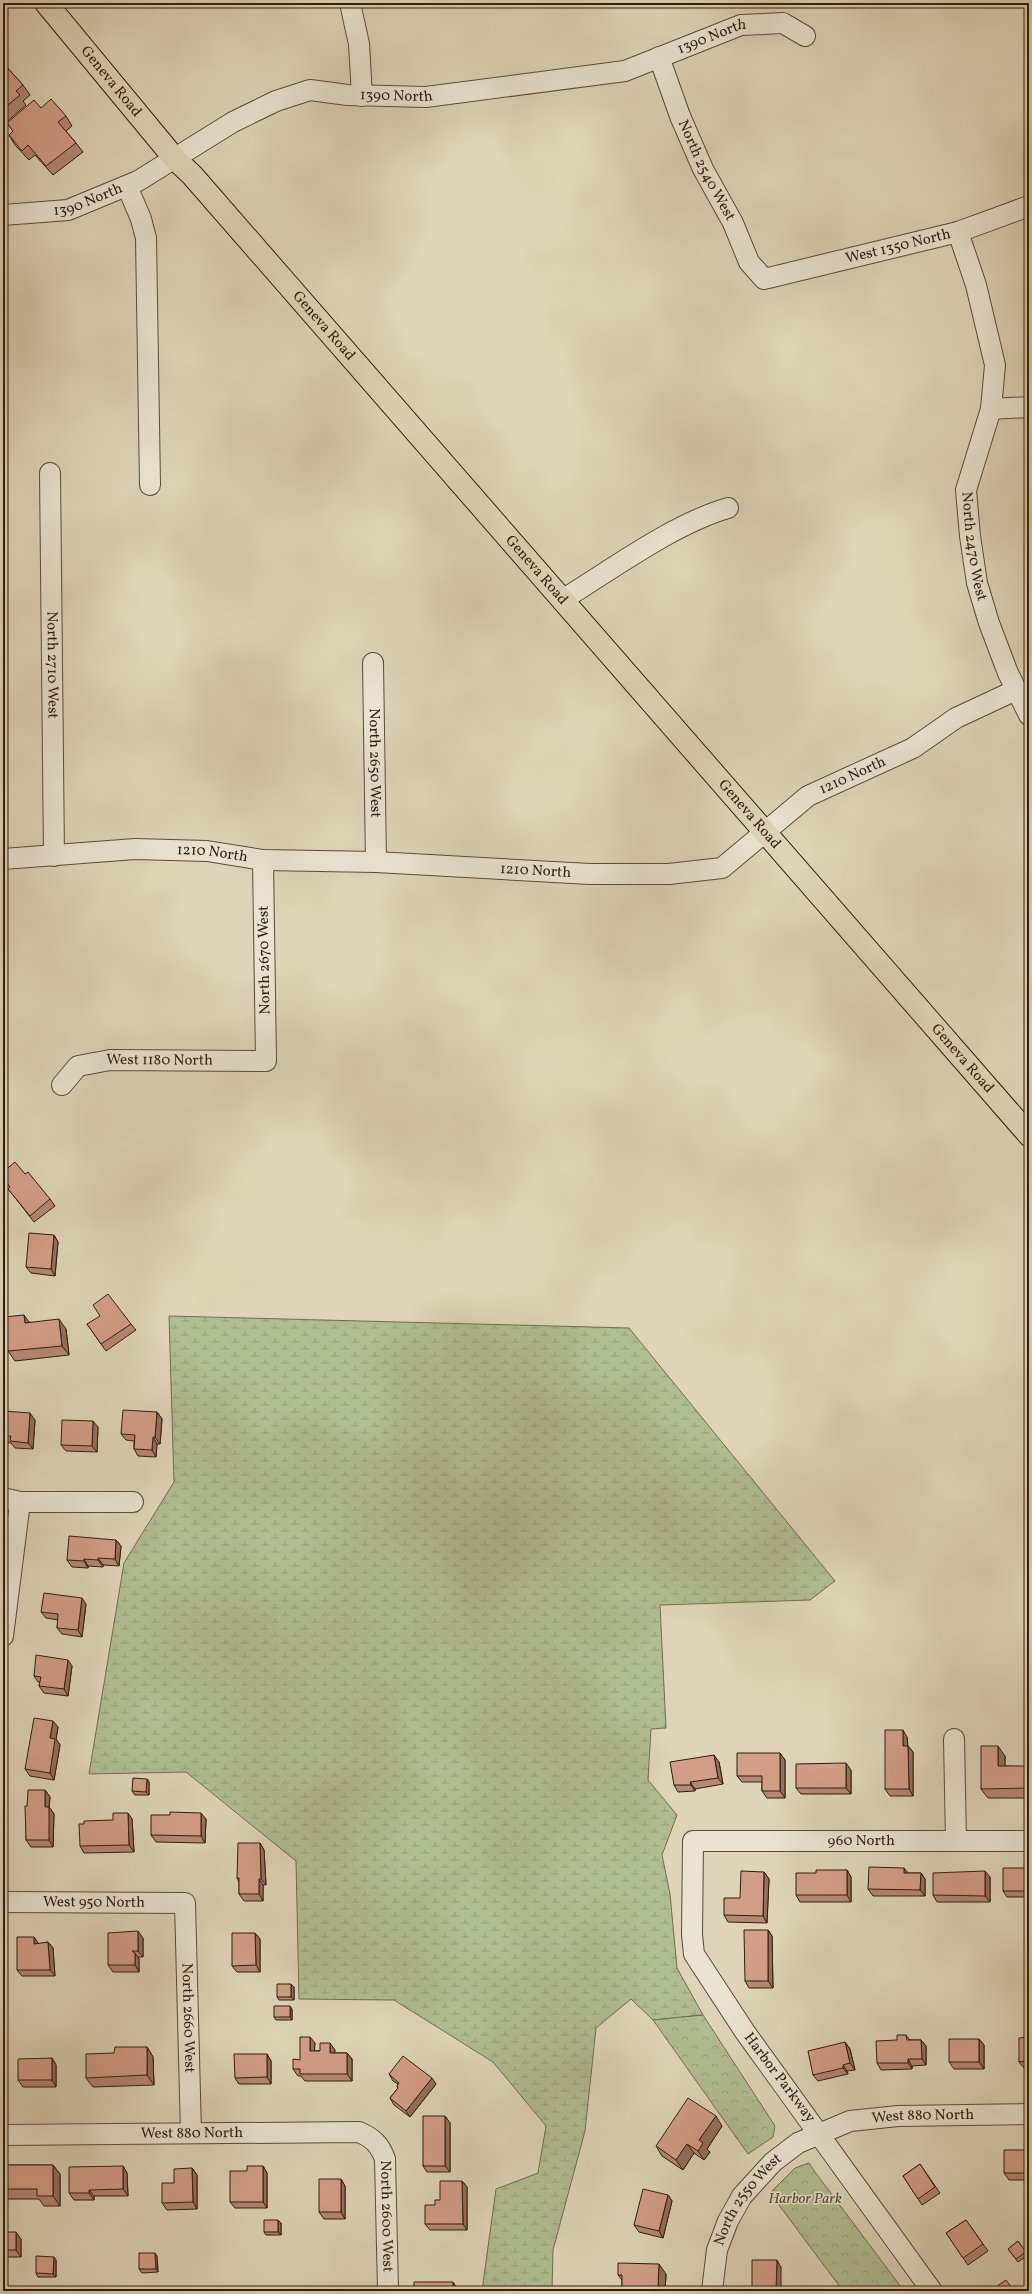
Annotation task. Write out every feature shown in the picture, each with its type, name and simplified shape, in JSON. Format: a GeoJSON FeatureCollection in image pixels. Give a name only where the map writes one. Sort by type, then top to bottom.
{"type":"FeatureCollection","features":[{"type":"Feature","properties":{"kind":"main road","name":"Geneva Road"},"geometry":{"type":"LineString","coordinates":[[46,3],[176,159],[184,165],[1029,1135]]}},
{"type":"Feature","properties":{"kind":"street"},"geometry":{"type":"LineString","coordinates":[[350,3],[359,44],[362,96]]}},
{"type":"Feature","properties":{"kind":"street","name":"1390 North"},"geometry":{"type":"LineString","coordinates":[[3,215],[68,210],[127,186],[176,159],[233,122],[283,99],[310,90],[362,96],[426,97],[522,86],[625,71],[659,56],[741,25],[783,23],[805,36]]}},
{"type":"Feature","properties":{"kind":"street","name":"North 2540 West"},"geometry":{"type":"LineString","coordinates":[[659,56],[680,116],[703,169],[734,223],[749,262],[764,279]]}},
{"type":"Feature","properties":{"kind":"street"},"geometry":{"type":"LineString","coordinates":[[127,186],[142,219],[146,238],[150,485]]}},
{"type":"Feature","properties":{"kind":"street","name":"West 1350 North"},"geometry":{"type":"LineString","coordinates":[[764,279],[958,232],[1029,206]]}},
{"type":"Feature","properties":{"kind":"street","name":"North 2470 West"},"geometry":{"type":"LineString","coordinates":[[958,232],[976,285],[995,365],[991,409],[966,490],[970,536],[977,583],[989,623],[1016,690],[1029,715]]}},
{"type":"Feature","properties":{"kind":"street"},"geometry":{"type":"LineString","coordinates":[[991,409],[1029,407]]}},
{"type":"Feature","properties":{"kind":"street","name":"North 2710 West"},"geometry":{"type":"LineString","coordinates":[[50,473],[54,856]]}},
{"type":"Feature","properties":{"kind":"street"},"geometry":{"type":"LineString","coordinates":[[562,600],[673,532],[708,514],[728,508]]}},
{"type":"Feature","properties":{"kind":"street","name":"North 2650 West"},"geometry":{"type":"LineString","coordinates":[[373,663],[376,862]]}},
{"type":"Feature","properties":{"kind":"street","name":"1210 North"},"geometry":{"type":"LineString","coordinates":[[3,858],[54,856],[135,849],[207,851],[263,860],[376,862],[590,874],[669,874],[722,868],[808,796],[913,748],[956,718],[1016,690]]}},
{"type":"Feature","properties":{"kind":"street","name":"North 2670 West"},"geometry":{"type":"LineString","coordinates":[[263,860],[266,1061]]}},
{"type":"Feature","properties":{"kind":"street","name":"West 1180 North"},"geometry":{"type":"LineString","coordinates":[[62,1085],[78,1066],[110,1060],[266,1061]]}},
{"type":"Feature","properties":{"kind":"street"},"geometry":{"type":"LineString","coordinates":[[3,1636],[12,1500],[134,1502]]}},
{"type":"Feature","properties":{"kind":"street"},"geometry":{"type":"LineString","coordinates":[[954,1739],[956,1841]]}},
{"type":"Feature","properties":{"kind":"street","name":"960 North"},"geometry":{"type":"LineString","coordinates":[[693,1841],[1029,1841]]}},
{"type":"Feature","properties":{"kind":"street","name":"Harbor Parkway"},"geometry":{"type":"LineString","coordinates":[[693,1841],[692,1935],[694,1954],[745,2032],[932,2291]]}},
{"type":"Feature","properties":{"kind":"street","name":"West 950 North"},"geometry":{"type":"LineString","coordinates":[[3,1902],[185,1903]]}},
{"type":"Feature","properties":{"kind":"street","name":"North 2660 West"},"geometry":{"type":"LineString","coordinates":[[185,1903],[191,2133]]}},
{"type":"Feature","properties":{"kind":"street","name":"West 880 North"},"geometry":{"type":"LineString","coordinates":[[820,2134],[850,2121],[898,2116],[1029,2114]]}},
{"type":"Feature","properties":{"kind":"street","name":"West 880 North"},"geometry":{"type":"LineString","coordinates":[[3,2135],[348,2131],[359,2132],[369,2136],[378,2144]]}},
{"type":"Feature","properties":{"kind":"street","name":"North 2550 West"},"geometry":{"type":"LineString","coordinates":[[712,2291],[717,2250],[728,2221],[742,2196],[773,2162],[798,2144],[820,2134]]}},
{"type":"Feature","properties":{"kind":"street","name":"North 2600 West"},"geometry":{"type":"LineString","coordinates":[[378,2144],[385,2159],[388,2291]]}},
{"type":"Feature","properties":{"kind":"green space"},"geometry":{"type":"Polygon","coordinates":[[[169,1316],[629,1328],[835,1581],[810,1600],[660,1605],[666,1728],[651,1729],[648,1780],[677,1815],[662,1855],[670,1894],[677,1968],[703,2015],[653,2020],[631,1999],[596,2028],[585,2131],[553,2250],[552,2291],[482,2291],[496,2189],[538,2173],[546,2126],[493,2062],[394,2000],[299,1999],[296,1861],[186,1772],[89,1774],[124,1563],[174,1482],[169,1316]]]}},
{"type":"Feature","properties":{"kind":"green space","name":"Harbor Park"},"geometry":{"type":"Polygon","coordinates":[[[703,2015],[775,2126],[773,2137],[748,2154],[653,2020],[703,2015]]]}},
{"type":"Feature","properties":{"kind":"green space","name":"Harbor Park"},"geometry":{"type":"Polygon","coordinates":[[[809,2163],[904,2291],[843,2291],[770,2193],[795,2168],[809,2163]]]}},
{"type":"Feature","properties":{"kind":"building"},"geometry":{"type":"Polygon","coordinates":[[[3,63],[23,85],[16,91],[20,95],[3,109],[3,63]]]}},
{"type":"Feature","properties":{"kind":"building"},"geometry":{"type":"Polygon","coordinates":[[[51,99],[66,116],[58,122],[76,143],[46,166],[28,145],[22,151],[9,135],[13,131],[7,123],[34,100],[41,108],[51,99]]]}},
{"type":"Feature","properties":{"kind":"building"},"geometry":{"type":"Polygon","coordinates":[[[15,1162],[25,1174],[28,1172],[50,1199],[30,1216],[8,1189],[10,1187],[3,1178],[3,1172],[15,1162]]]}},
{"type":"Feature","properties":{"kind":"building"},"geometry":{"type":"Polygon","coordinates":[[[29,1233],[54,1235],[51,1269],[26,1267],[29,1233]]]}},
{"type":"Feature","properties":{"kind":"building"},"geometry":{"type":"Polygon","coordinates":[[[108,1294],[131,1324],[101,1344],[87,1324],[100,1316],[93,1305],[108,1294]]]}},
{"type":"Feature","properties":{"kind":"building"},"geometry":{"type":"Polygon","coordinates":[[[24,1315],[25,1323],[59,1319],[62,1346],[8,1351],[4,1317],[24,1315]]]}},
{"type":"Feature","properties":{"kind":"building"},"geometry":{"type":"Polygon","coordinates":[[[123,1410],[157,1412],[155,1437],[153,1437],[152,1450],[134,1449],[135,1435],[121,1434],[123,1410]]]}},
{"type":"Feature","properties":{"kind":"building"},"geometry":{"type":"Polygon","coordinates":[[[3,1411],[30,1413],[28,1443],[10,1441],[11,1436],[3,1436],[3,1411]]]}},
{"type":"Feature","properties":{"kind":"building"},"geometry":{"type":"Polygon","coordinates":[[[62,1420],[93,1421],[92,1446],[61,1445],[62,1420]]]}},
{"type":"Feature","properties":{"kind":"building"},"geometry":{"type":"Polygon","coordinates":[[[69,1536],[116,1540],[115,1559],[98,1558],[98,1560],[84,1559],[84,1561],[67,1560],[69,1536]]]}},
{"type":"Feature","properties":{"kind":"building"},"geometry":{"type":"Polygon","coordinates":[[[44,1593],[82,1598],[78,1630],[57,1628],[58,1614],[41,1612],[44,1593]]]}},
{"type":"Feature","properties":{"kind":"building"},"geometry":{"type":"Polygon","coordinates":[[[36,1655],[68,1660],[64,1689],[39,1686],[41,1677],[34,1676],[36,1655]]]}},
{"type":"Feature","properties":{"kind":"building"},"geometry":{"type":"Polygon","coordinates":[[[34,1718],[53,1721],[50,1738],[55,1739],[50,1773],[25,1769],[34,1718]]]}},
{"type":"Feature","properties":{"kind":"building"},"geometry":{"type":"Polygon","coordinates":[[[885,1730],[903,1730],[903,1746],[908,1746],[909,1789],[885,1789],[885,1730]]]}},
{"type":"Feature","properties":{"kind":"building"},"geometry":{"type":"Polygon","coordinates":[[[981,1746],[998,1746],[998,1766],[1028,1766],[1028,1788],[981,1789],[981,1746]]]}},
{"type":"Feature","properties":{"kind":"building"},"geometry":{"type":"Polygon","coordinates":[[[737,1753],[780,1753],[780,1791],[762,1791],[762,1776],[737,1776],[737,1753]]]}},
{"type":"Feature","properties":{"kind":"building"},"geometry":{"type":"Polygon","coordinates":[[[714,1755],[718,1778],[690,1782],[691,1785],[674,1785],[670,1762],[714,1755]]]}},
{"type":"Feature","properties":{"kind":"building"},"geometry":{"type":"Polygon","coordinates":[[[846,1763],[846,1788],[796,1788],[796,1764],[846,1763]]]}},
{"type":"Feature","properties":{"kind":"building"},"geometry":{"type":"Polygon","coordinates":[[[133,1778],[147,1779],[146,1792],[132,1791],[133,1778]]]}},
{"type":"Feature","properties":{"kind":"building"},"geometry":{"type":"Polygon","coordinates":[[[28,1790],[45,1790],[45,1807],[49,1807],[49,1840],[26,1840],[25,1806],[27,1806],[28,1790]]]}},
{"type":"Feature","properties":{"kind":"building"},"geometry":{"type":"Polygon","coordinates":[[[170,1812],[201,1813],[201,1836],[151,1835],[151,1815],[170,1815],[170,1812]]]}},
{"type":"Feature","properties":{"kind":"building"},"geometry":{"type":"Polygon","coordinates":[[[113,1813],[128,1813],[129,1845],[80,1846],[79,1824],[84,1824],[84,1821],[113,1820],[113,1813]]]}},
{"type":"Feature","properties":{"kind":"building"},"geometry":{"type":"Polygon","coordinates":[[[238,1843],[260,1843],[261,1879],[259,1879],[259,1894],[239,1894],[239,1878],[237,1878],[238,1843]]]}},
{"type":"Feature","properties":{"kind":"building"},"geometry":{"type":"Polygon","coordinates":[[[869,1867],[904,1868],[904,1873],[921,1873],[920,1890],[868,1889],[869,1867]]]}},
{"type":"Feature","properties":{"kind":"building"},"geometry":{"type":"Polygon","coordinates":[[[1003,1868],[1029,1868],[1029,1891],[1003,1891],[1003,1868]]]}},
{"type":"Feature","properties":{"kind":"building"},"geometry":{"type":"Polygon","coordinates":[[[816,1870],[847,1870],[847,1895],[796,1895],[796,1873],[816,1873],[816,1870]]]}},
{"type":"Feature","properties":{"kind":"building"},"geometry":{"type":"Polygon","coordinates":[[[741,1871],[764,1872],[763,1916],[724,1915],[724,1898],[740,1898],[741,1871]]]}},
{"type":"Feature","properties":{"kind":"building"},"geometry":{"type":"Polygon","coordinates":[[[985,1871],[985,1896],[933,1895],[933,1873],[985,1871]]]}},
{"type":"Feature","properties":{"kind":"building"},"geometry":{"type":"Polygon","coordinates":[[[744,1930],[768,1930],[768,1981],[745,1981],[744,1930]]]}},
{"type":"Feature","properties":{"kind":"building"},"geometry":{"type":"Polygon","coordinates":[[[138,1931],[138,1951],[132,1951],[135,1953],[135,1965],[108,1965],[108,1933],[138,1931]]]}},
{"type":"Feature","properties":{"kind":"building"},"geometry":{"type":"Polygon","coordinates":[[[232,1933],[255,1933],[256,1965],[232,1966],[232,1933]]]}},
{"type":"Feature","properties":{"kind":"building"},"geometry":{"type":"Polygon","coordinates":[[[17,1937],[34,1937],[34,1944],[48,1942],[50,1970],[17,1970],[17,1937]]]}},
{"type":"Feature","properties":{"kind":"building"},"geometry":{"type":"Polygon","coordinates":[[[277,1984],[291,1984],[291,1997],[277,1997],[277,1984]]]}},
{"type":"Feature","properties":{"kind":"building"},"geometry":{"type":"Polygon","coordinates":[[[274,2006],[290,2006],[290,2017],[274,2017],[274,2006]]]}},
{"type":"Feature","properties":{"kind":"building"},"geometry":{"type":"Polygon","coordinates":[[[897,2035],[906,2035],[907,2040],[921,2040],[922,2059],[908,2059],[908,2063],[877,2063],[876,2041],[897,2040],[897,2035]]]}},
{"type":"Feature","properties":{"kind":"building"},"geometry":{"type":"Polygon","coordinates":[[[300,2037],[310,2037],[310,2051],[320,2051],[320,2043],[330,2043],[330,2053],[347,2053],[347,2074],[300,2074],[300,2069],[293,2069],[293,2059],[300,2060],[300,2037]]]}},
{"type":"Feature","properties":{"kind":"building"},"geometry":{"type":"Polygon","coordinates":[[[1029,2037],[1029,2061],[1019,2062],[1019,2038],[1029,2037]]]}},
{"type":"Feature","properties":{"kind":"building"},"geometry":{"type":"Polygon","coordinates":[[[949,2039],[979,2039],[979,2062],[949,2062],[949,2039]]]}},
{"type":"Feature","properties":{"kind":"building"},"geometry":{"type":"Polygon","coordinates":[[[845,2042],[850,2063],[843,2065],[843,2068],[813,2075],[808,2051],[845,2042]]]}},
{"type":"Feature","properties":{"kind":"building"},"geometry":{"type":"Polygon","coordinates":[[[115,2047],[147,2047],[147,2075],[86,2078],[86,2054],[114,2053],[115,2047]]]}},
{"type":"Feature","properties":{"kind":"building"},"geometry":{"type":"Polygon","coordinates":[[[234,2054],[267,2054],[267,2077],[235,2078],[234,2054]]]}},
{"type":"Feature","properties":{"kind":"building"},"geometry":{"type":"Polygon","coordinates":[[[403,2056],[432,2078],[406,2111],[390,2098],[398,2088],[397,2086],[399,2083],[389,2074],[403,2056]]]}},
{"type":"Feature","properties":{"kind":"building"},"geometry":{"type":"Polygon","coordinates":[[[52,2058],[52,2080],[18,2080],[18,2059],[52,2058]]]}},
{"type":"Feature","properties":{"kind":"building"},"geometry":{"type":"Polygon","coordinates":[[[688,2098],[716,2116],[699,2140],[703,2143],[698,2151],[687,2144],[676,2160],[656,2146],[688,2098]]]}},
{"type":"Feature","properties":{"kind":"building"},"geometry":{"type":"Polygon","coordinates":[[[423,2116],[445,2116],[445,2166],[423,2166],[423,2116]]]}},
{"type":"Feature","properties":{"kind":"building"},"geometry":{"type":"Polygon","coordinates":[[[1004,2150],[1029,2150],[1029,2173],[1004,2173],[1004,2150]]]}},
{"type":"Feature","properties":{"kind":"building"},"geometry":{"type":"Polygon","coordinates":[[[920,2164],[935,2187],[918,2199],[903,2176],[920,2164]]]}},
{"type":"Feature","properties":{"kind":"building"},"geometry":{"type":"Polygon","coordinates":[[[3,2165],[53,2165],[53,2196],[37,2196],[37,2189],[3,2189],[3,2165]]]}},
{"type":"Feature","properties":{"kind":"building"},"geometry":{"type":"Polygon","coordinates":[[[123,2166],[123,2189],[89,2190],[89,2193],[69,2193],[69,2167],[123,2166]]]}},
{"type":"Feature","properties":{"kind":"building"},"geometry":{"type":"Polygon","coordinates":[[[247,2166],[263,2166],[263,2202],[230,2202],[230,2171],[247,2171],[247,2166]]]}},
{"type":"Feature","properties":{"kind":"building"},"geometry":{"type":"Polygon","coordinates":[[[192,2168],[193,2202],[162,2203],[162,2183],[174,2183],[174,2169],[192,2168]]]}},
{"type":"Feature","properties":{"kind":"building"},"geometry":{"type":"Polygon","coordinates":[[[319,2179],[341,2179],[341,2212],[319,2212],[319,2179]]]}},
{"type":"Feature","properties":{"kind":"building"},"geometry":{"type":"Polygon","coordinates":[[[440,2181],[462,2181],[463,2224],[425,2224],[425,2205],[435,2205],[435,2200],[440,2200],[440,2181]]]}},
{"type":"Feature","properties":{"kind":"building"},"geometry":{"type":"Polygon","coordinates":[[[643,2189],[668,2195],[659,2231],[634,2225],[643,2189]]]}},
{"type":"Feature","properties":{"kind":"building"},"geometry":{"type":"Polygon","coordinates":[[[264,2220],[278,2220],[278,2232],[264,2232],[264,2220]]]}},
{"type":"Feature","properties":{"kind":"building"},"geometry":{"type":"Polygon","coordinates":[[[966,2220],[983,2244],[963,2258],[946,2233],[966,2220]]]}},
{"type":"Feature","properties":{"kind":"building"},"geometry":{"type":"Polygon","coordinates":[[[3,2232],[16,2232],[16,2250],[3,2250],[3,2232]]]}},
{"type":"Feature","properties":{"kind":"building"},"geometry":{"type":"Polygon","coordinates":[[[1018,2241],[1026,2252],[1016,2259],[1008,2249],[1018,2241]]]}},
{"type":"Feature","properties":{"kind":"building"},"geometry":{"type":"Polygon","coordinates":[[[139,2253],[155,2253],[156,2269],[139,2269],[139,2253]]]}},
{"type":"Feature","properties":{"kind":"building"},"geometry":{"type":"Polygon","coordinates":[[[36,2256],[54,2257],[53,2274],[36,2273],[36,2256]]]}},
{"type":"Feature","properties":{"kind":"building"},"geometry":{"type":"Polygon","coordinates":[[[752,2260],[777,2260],[776,2291],[752,2291],[752,2260]]]}},
{"type":"Feature","properties":{"kind":"building"},"geometry":{"type":"Polygon","coordinates":[[[618,2263],[659,2264],[658,2287],[643,2287],[643,2291],[622,2291],[622,2275],[618,2275],[618,2263]]]}},
{"type":"Feature","properties":{"kind":"building"},"geometry":{"type":"Polygon","coordinates":[[[1006,2280],[1014,2291],[990,2291],[1006,2280]]]}},
{"type":"Feature","properties":{"kind":"building"},"geometry":{"type":"Polygon","coordinates":[[[414,2282],[453,2282],[453,2291],[414,2291],[414,2282]]]}}]}
